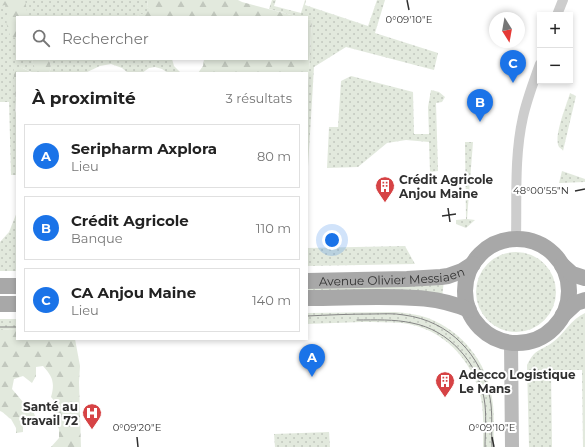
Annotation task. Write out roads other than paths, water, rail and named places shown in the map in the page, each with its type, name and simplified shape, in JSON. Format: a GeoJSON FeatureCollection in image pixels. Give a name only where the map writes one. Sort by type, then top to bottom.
{"type":"FeatureCollection","features":[{"type":"Feature","properties":{"kind":"main road"},"geometry":{"type":"LineString","coordinates":[[562,265],[568,280],[568,300],[563,315],[558,323],[552,329],[539,337],[526,342],[500,340],[488,333],[478,324],[469,310],[465,289],[473,264],[478,257],[490,247],[504,241],[516,239],[541,245],[554,254],[562,265],[572,274],[585,278]]}},
{"type":"Feature","properties":{"kind":"main road","name":"Avenue Olivier Messiaen"},"geometry":{"type":"LineString","coordinates":[[308,281],[441,277],[462,271],[473,264]]}},
{"type":"Feature","properties":{"kind":"main road"},"geometry":{"type":"LineString","coordinates":[[0,286],[16,286]]}},
{"type":"Feature","properties":{"kind":"main road","name":"Avenue Olivier Messiaen"},"geometry":{"type":"LineString","coordinates":[[308,298],[420,298],[445,301],[469,310]]}},
{"type":"Feature","properties":{"kind":"main road"},"geometry":{"type":"LineString","coordinates":[[563,315],[576,303],[585,300]]}},
{"type":"Feature","properties":{"kind":"main road"},"geometry":{"type":"LineString","coordinates":[[0,304],[16,304]]}},
{"type":"Feature","properties":{"kind":"street"},"geometry":{"type":"LineString","coordinates":[[559,12],[563,0]]}},
{"type":"Feature","properties":{"kind":"street"},"geometry":{"type":"LineString","coordinates":[[516,239],[516,198],[520,138],[523,117],[537,72]]}},
{"type":"Feature","properties":{"kind":"street"},"geometry":{"type":"LineString","coordinates":[[511,342],[512,447]]}},
{"type":"Feature","properties":{"kind":"tram line"},"geometry":{"type":"LineString","coordinates":[[308,316],[400,314],[436,324],[449,333],[471,354],[486,382],[491,404],[492,447]]}},
{"type":"Feature","properties":{"kind":"tram line"},"geometry":{"type":"LineString","coordinates":[[357,320],[384,320],[412,323],[425,327],[449,340],[468,360],[480,385],[484,398],[486,416],[485,447]]}},
{"type":"Feature","properties":{"kind":"tram line"},"geometry":{"type":"LineString","coordinates":[[0,327],[16,327]]}},
{"type":"Feature","properties":{"kind":"place","name":"CA Anjou Maine"},"geometry":{"type":"Point","coordinates":[513,83]}},
{"type":"Feature","properties":{"kind":"place","name":"Crédit Agricole"},"geometry":{"type":"Point","coordinates":[480,122]}},
{"type":"Feature","properties":{"kind":"place","name":"Crédit Agricole Anjou Maine"},"geometry":{"type":"Point","coordinates":[385,203]}},
{"type":"Feature","properties":{"kind":"place","name":"Seripharm Axplora"},"geometry":{"type":"Point","coordinates":[312,377]}},
{"type":"Feature","properties":{"kind":"place","name":"Adecco Logistique Le Mans"},"geometry":{"type":"Point","coordinates":[445,398]}},
{"type":"Feature","properties":{"kind":"place","name":"Santé au travail 72"},"geometry":{"type":"Point","coordinates":[92,430]}}]}
